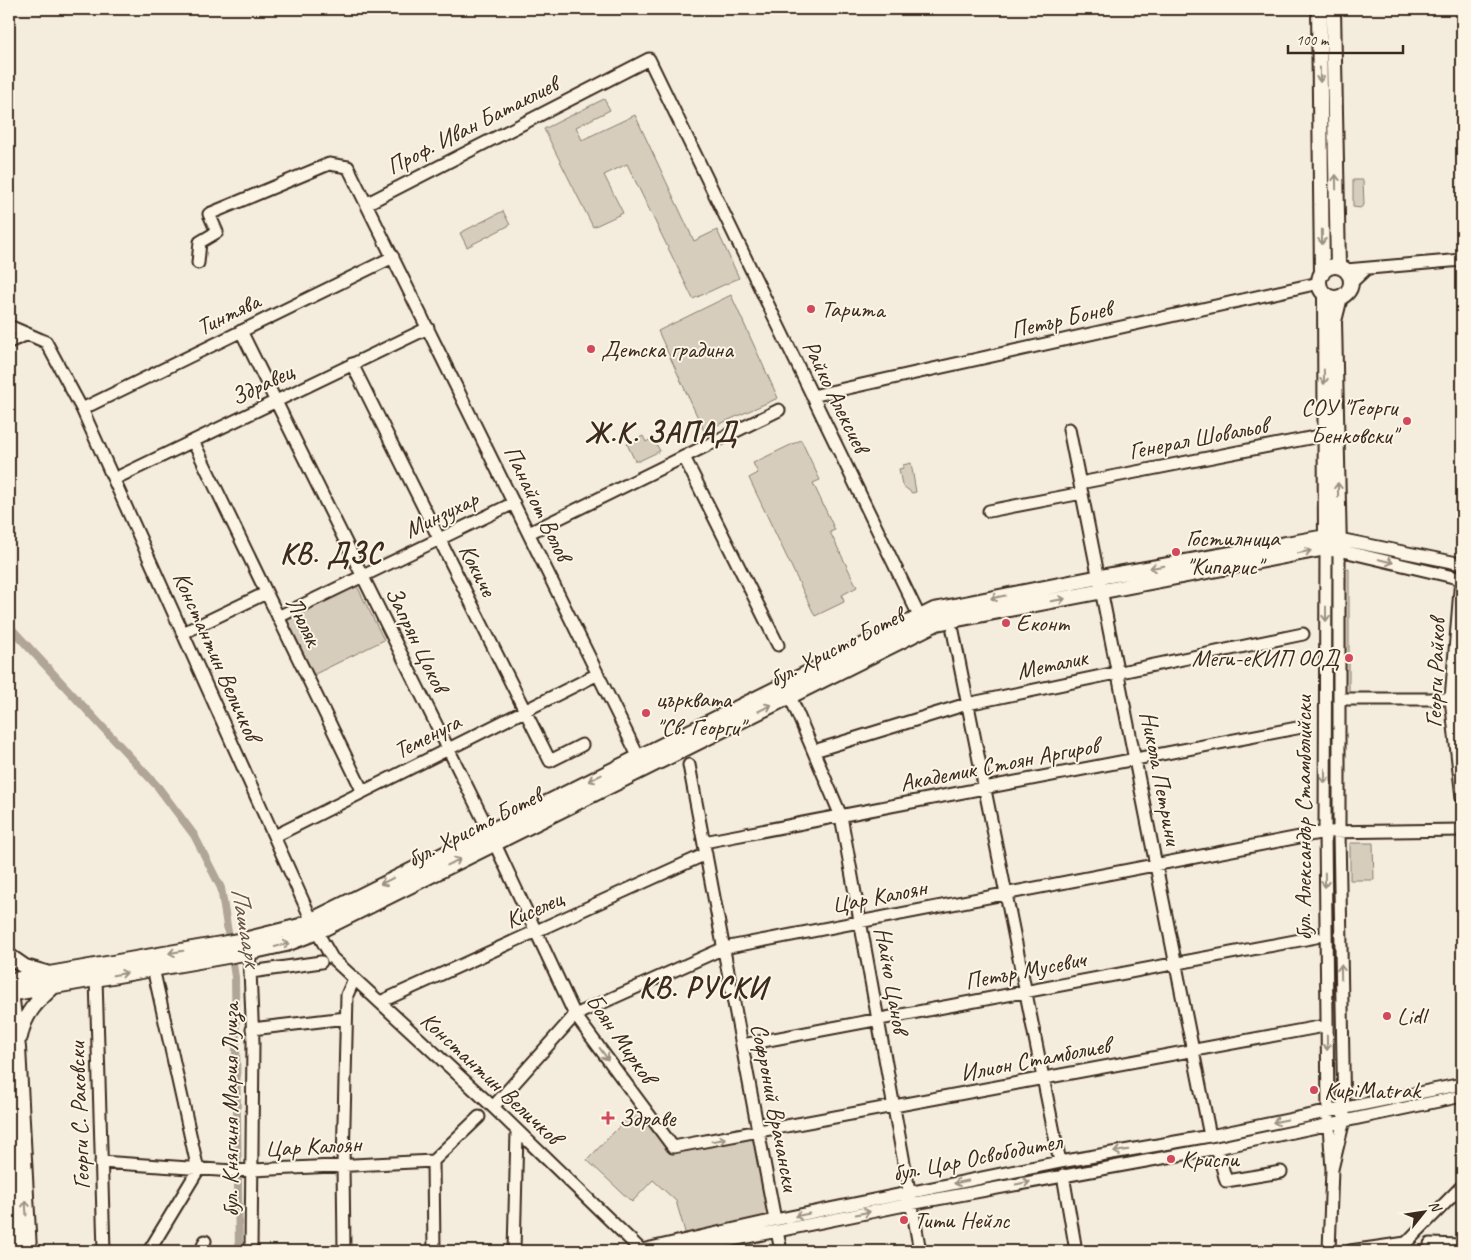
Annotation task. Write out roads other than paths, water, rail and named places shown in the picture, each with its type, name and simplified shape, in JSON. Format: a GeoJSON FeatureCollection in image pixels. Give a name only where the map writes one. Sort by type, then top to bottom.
{"type":"FeatureCollection","features":[{"type":"Feature","properties":{"kind":"main road","name":"бул. Александър Стамболийски"},"geometry":{"type":"LineString","coordinates":[[1319,9],[1325,435],[1332,543]]}},
{"type":"Feature","properties":{"kind":"main road"},"geometry":{"type":"LineString","coordinates":[[1332,9],[1345,273],[1348,291],[1340,297],[1332,297],[1322,283],[1328,267],[1345,273]]}},
{"type":"Feature","properties":{"kind":"main road","name":"бул. Александър Стамболийски"},"geometry":{"type":"LineString","coordinates":[[1332,543],[1334,321],[1340,297]]}},
{"type":"Feature","properties":{"kind":"main road","name":"бул. Христо Ботев"},"geometry":{"type":"LineString","coordinates":[[10,986],[247,946],[286,944],[315,926],[492,836],[787,690],[949,607],[1100,577],[1332,543]]}},
{"type":"Feature","properties":{"kind":"main road","name":"бул. Христо Ботев"},"geometry":{"type":"LineString","coordinates":[[922,622],[951,620],[1103,591],[1332,543]]}},
{"type":"Feature","properties":{"kind":"main road","name":"бул. Христо Ботев"},"geometry":{"type":"LineString","coordinates":[[53,980],[96,978],[153,968],[225,950]]}},
{"type":"Feature","properties":{"kind":"main road"},"geometry":{"type":"LineString","coordinates":[[9,956],[25,967],[53,980],[29,1010],[22,1025],[18,1048]]}},
{"type":"Feature","properties":{"kind":"main road"},"geometry":{"type":"LineString","coordinates":[[10,986],[18,1048],[29,1251]]}},
{"type":"Feature","properties":{"kind":"main road"},"geometry":{"type":"LineString","coordinates":[[9,1090],[16,1251]]}},
{"type":"Feature","properties":{"kind":"street","name":"Проф. Иван Батаклиев"},"geometry":{"type":"LineString","coordinates":[[393,257],[368,203],[649,59]]}},
{"type":"Feature","properties":{"kind":"street","name":"Райко Алексиев"},"geometry":{"type":"LineString","coordinates":[[649,59],[922,622]]}},
{"type":"Feature","properties":{"kind":"street"},"geometry":{"type":"LineString","coordinates":[[198,263],[200,242],[217,232],[209,214],[329,164],[348,167],[368,203]]}},
{"type":"Feature","properties":{"kind":"street","name":"Панайот Волов"},"geometry":{"type":"LineString","coordinates":[[393,257],[641,762]]}},
{"type":"Feature","properties":{"kind":"street","name":"Тинтява"},"geometry":{"type":"LineString","coordinates":[[82,409],[393,257]]}},
{"type":"Feature","properties":{"kind":"street"},"geometry":{"type":"LineString","coordinates":[[1345,273],[1366,269],[1462,260]]}},
{"type":"Feature","properties":{"kind":"street","name":"Петър Бонев"},"geometry":{"type":"LineString","coordinates":[[812,396],[1322,283]]}},
{"type":"Feature","properties":{"kind":"street","name":"Константин Величков"},"geometry":{"type":"LineString","coordinates":[[9,326],[46,342],[82,409],[315,926],[332,958],[493,1107],[640,1251]]}},
{"type":"Feature","properties":{"kind":"street","name":"Здравец"},"geometry":{"type":"LineString","coordinates":[[114,479],[428,328]]}},
{"type":"Feature","properties":{"kind":"street","name":"Запрян Цоков"},"geometry":{"type":"LineString","coordinates":[[241,331],[492,836]]}},
{"type":"Feature","properties":{"kind":"street"},"geometry":{"type":"LineString","coordinates":[[9,342],[28,334]]}},
{"type":"Feature","properties":{"kind":"street","name":"Кокиче"},"geometry":{"type":"LineString","coordinates":[[352,364],[550,761],[582,745]]}},
{"type":"Feature","properties":{"kind":"street"},"geometry":{"type":"LineString","coordinates":[[529,533],[779,410]]}},
{"type":"Feature","properties":{"kind":"street","name":"Никола Петрини"},"geometry":{"type":"LineString","coordinates":[[1069,429],[1103,591],[1210,1136]]}},
{"type":"Feature","properties":{"kind":"street","name":"Генерал Шовальов"},"geometry":{"type":"LineString","coordinates":[[988,511],[1081,488],[1325,435]]}},
{"type":"Feature","properties":{"kind":"street","name":"Люляк"},"geometry":{"type":"LineString","coordinates":[[193,441],[363,792]]}},
{"type":"Feature","properties":{"kind":"street"},"geometry":{"type":"LineString","coordinates":[[684,457],[778,645]]}},
{"type":"Feature","properties":{"kind":"street","name":"Минзухар"},"geometry":{"type":"LineString","coordinates":[[278,617],[514,503]]}},
{"type":"Feature","properties":{"kind":"street","name":"бул. Христо Ботев"},"geometry":{"type":"LineString","coordinates":[[1332,543],[1462,564]]}},
{"type":"Feature","properties":{"kind":"street","name":"бул. Христо Ботев"},"geometry":{"type":"LineString","coordinates":[[1332,543],[1462,578]]}},
{"type":"Feature","properties":{"kind":"street","name":"бул. Александър Стамболийски"},"geometry":{"type":"LineString","coordinates":[[1332,543],[1339,699],[1339,831],[1344,1120],[1332,1169]]}},
{"type":"Feature","properties":{"kind":"street","name":"бул. Александър Стамболийски"},"geometry":{"type":"LineString","coordinates":[[1329,1251],[1332,1169],[1328,1123],[1325,832],[1332,543]]}},
{"type":"Feature","properties":{"kind":"street","name":"Георги Райков"},"geometry":{"type":"LineString","coordinates":[[1462,578],[1451,699],[1462,798]]}},
{"type":"Feature","properties":{"kind":"street"},"geometry":{"type":"LineString","coordinates":[[183,633],[266,593]]}},
{"type":"Feature","properties":{"kind":"street"},"geometry":{"type":"LineString","coordinates":[[953,631],[1060,1162]]}},
{"type":"Feature","properties":{"kind":"street","name":"Металик"},"geometry":{"type":"LineString","coordinates":[[814,751],[967,704],[1303,634]]}},
{"type":"Feature","properties":{"kind":"street","name":"Теменуга"},"geometry":{"type":"LineString","coordinates":[[275,836],[598,674]]}},
{"type":"Feature","properties":{"kind":"street","name":"Найчо Цанов"},"geometry":{"type":"LineString","coordinates":[[787,690],[841,816],[920,1251]]}},
{"type":"Feature","properties":{"kind":"street"},"geometry":{"type":"LineString","coordinates":[[1339,699],[1451,699]]}},
{"type":"Feature","properties":{"kind":"street","name":"Академик Стоян Аргиров"},"geometry":{"type":"LineString","coordinates":[[705,848],[841,816],[1302,726]]}},
{"type":"Feature","properties":{"kind":"street","name":"Софроний Врачански"},"geometry":{"type":"LineString","coordinates":[[689,765],[775,1220]]}},
{"type":"Feature","properties":{"kind":"street"},"geometry":{"type":"LineString","coordinates":[[1339,831],[1462,830]]}},
{"type":"Feature","properties":{"kind":"street","name":"Цар Калоян"},"geometry":{"type":"LineString","coordinates":[[493,1107],[576,1015],[724,948],[1156,864],[1325,832],[1339,831]]}},
{"type":"Feature","properties":{"kind":"street","name":"Боян Мирков"},"geometry":{"type":"LineString","coordinates":[[492,836],[576,1015],[673,1147],[758,1133]]}},
{"type":"Feature","properties":{"kind":"street","name":"Киселец"},"geometry":{"type":"LineString","coordinates":[[380,1002],[537,930],[705,848]]}},
{"type":"Feature","properties":{"kind":"street","name":"Петър Мусевич"},"geometry":{"type":"LineString","coordinates":[[742,1045],[1316,937]]}},
{"type":"Feature","properties":{"kind":"street","name":"бул. Княгиня Мария Луиза"},"geometry":{"type":"LineString","coordinates":[[247,946],[251,972],[252,1029],[251,1251]]}},
{"type":"Feature","properties":{"kind":"street"},"geometry":{"type":"LineString","coordinates":[[251,972],[321,962]]}},
{"type":"Feature","properties":{"kind":"street"},"geometry":{"type":"LineString","coordinates":[[149,1251],[198,1170],[153,968]]}},
{"type":"Feature","properties":{"kind":"street","name":"Георги С. Раковски"},"geometry":{"type":"LineString","coordinates":[[96,978],[104,1251]]}},
{"type":"Feature","properties":{"kind":"street"},"geometry":{"type":"LineString","coordinates":[[344,1251],[343,1164],[346,1018],[347,995],[354,979]]}},
{"type":"Feature","properties":{"kind":"street"},"geometry":{"type":"LineString","coordinates":[[252,1029],[346,1018]]}},
{"type":"Feature","properties":{"kind":"street","name":"Илион Стамболиев"},"geometry":{"type":"LineString","coordinates":[[758,1133],[1319,1027]]}},
{"type":"Feature","properties":{"kind":"street"},"geometry":{"type":"LineString","coordinates":[[1343,1108],[1462,1084]]}},
{"type":"Feature","properties":{"kind":"street"},"geometry":{"type":"LineString","coordinates":[[1344,1120],[1462,1096]]}},
{"type":"Feature","properties":{"kind":"street","name":"бул. Цар Освободител"},"geometry":{"type":"LineString","coordinates":[[679,1251],[1060,1162],[1210,1136],[1343,1108]]}},
{"type":"Feature","properties":{"kind":"street"},"geometry":{"type":"LineString","coordinates":[[434,1251],[433,1161],[479,1117]]}},
{"type":"Feature","properties":{"kind":"street","name":"бул. Цар Освободител"},"geometry":{"type":"LineString","coordinates":[[640,1251],[775,1220],[1063,1175],[1217,1148],[1344,1120]]}},
{"type":"Feature","properties":{"kind":"street"},"geometry":{"type":"LineString","coordinates":[[514,1251],[517,1132]]}},
{"type":"Feature","properties":{"kind":"street"},"geometry":{"type":"LineString","coordinates":[[1217,1148],[1226,1182],[1281,1172]]}},
{"type":"Feature","properties":{"kind":"street","name":"Цар Калоян"},"geometry":{"type":"LineString","coordinates":[[101,1162],[198,1170],[236,1171],[343,1164],[433,1161]]}},
{"type":"Feature","properties":{"kind":"street"},"geometry":{"type":"LineString","coordinates":[[1063,1175],[1076,1251]]}},
{"type":"Feature","properties":{"kind":"street"},"geometry":{"type":"LineString","coordinates":[[1350,1251],[1407,1247],[1462,1186]]}},
{"type":"Feature","properties":{"kind":"street"},"geometry":{"type":"LineString","coordinates":[[778,1236],[781,1251]]}},
{"type":"Feature","properties":{"kind":"street"},"geometry":{"type":"LineString","coordinates":[[1430,1244],[1462,1246]]}},
{"type":"Feature","properties":{"kind":"waterway","name":"Пашаарк"},"geometry":{"type":"LineString","coordinates":[[9,626],[158,787],[194,835],[221,888],[235,977],[239,1251]]}},
{"type":"Feature","properties":{"kind":"place","name":"Тарита"},"geometry":{"type":"Point","coordinates":[811,309]}},
{"type":"Feature","properties":{"kind":"place","name":"Детска градина"},"geometry":{"type":"Point","coordinates":[591,349]}},
{"type":"Feature","properties":{"kind":"place","name":"СОУ \"Георги Бенковски\""},"geometry":{"type":"Point","coordinates":[1407,421]}},
{"type":"Feature","properties":{"kind":"place","name":"Гостилница \"Кипарис\""},"geometry":{"type":"Point","coordinates":[1176,552]}},
{"type":"Feature","properties":{"kind":"place","name":"Еконт"},"geometry":{"type":"Point","coordinates":[1006,623]}},
{"type":"Feature","properties":{"kind":"place","name":"Меги-еКИП ООД"},"geometry":{"type":"Point","coordinates":[1349,658]}},
{"type":"Feature","properties":{"kind":"place","name":"църквата \"Св. Георги\""},"geometry":{"type":"Point","coordinates":[646,713]}},
{"type":"Feature","properties":{"kind":"place","name":"Lidl"},"geometry":{"type":"Point","coordinates":[1387,1016]}},
{"type":"Feature","properties":{"kind":"place","name":"KupiMatrak"},"geometry":{"type":"Point","coordinates":[1314,1090]}},
{"type":"Feature","properties":{"kind":"place","name":"Здраве"},"geometry":{"type":"Point","coordinates":[608,1118]}},
{"type":"Feature","properties":{"kind":"place","name":"Криспи"},"geometry":{"type":"Point","coordinates":[1171,1159]}},
{"type":"Feature","properties":{"kind":"place","name":"Тити Нейлс"},"geometry":{"type":"Point","coordinates":[904,1220]}},
{"type":"Feature","properties":{"kind":"district","name":"Ж.К. ЗАПАД"},"geometry":{"type":"Point","coordinates":[661,432]}},
{"type":"Feature","properties":{"kind":"district","name":"КВ. ДЗС"},"geometry":{"type":"Point","coordinates":[331,553]}},
{"type":"Feature","properties":{"kind":"district","name":"КВ. РУСКИ"},"geometry":{"type":"Point","coordinates":[703,987]}}]}
